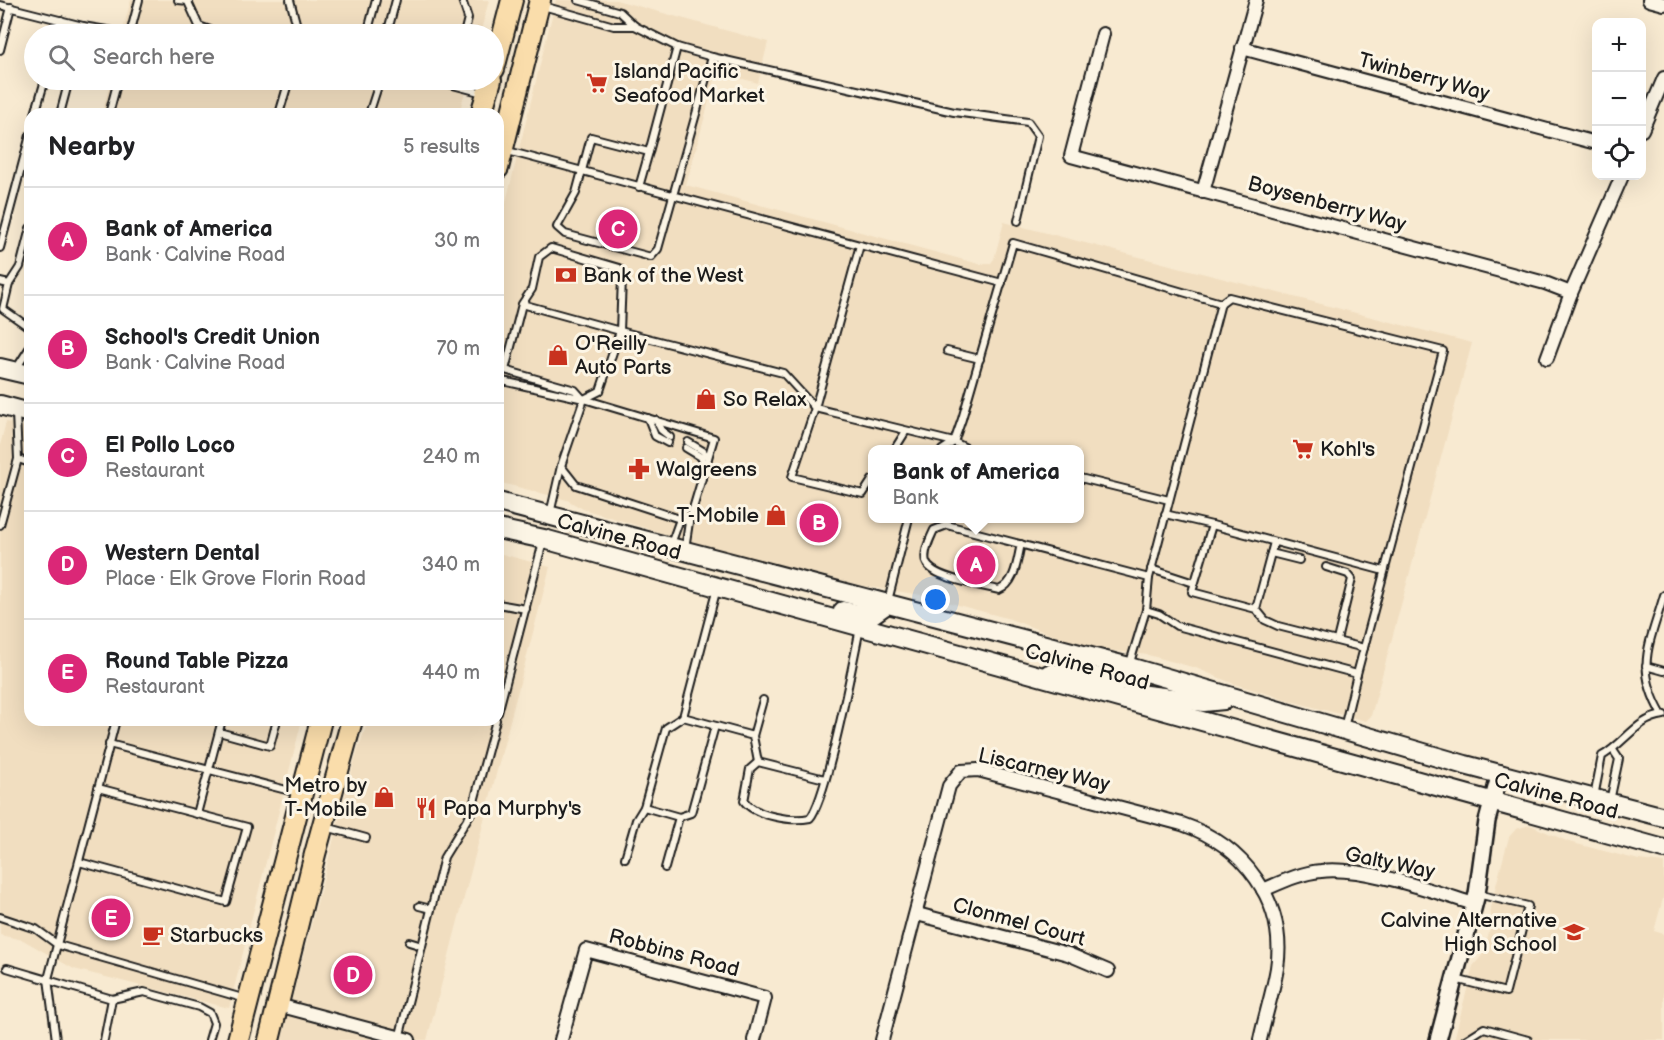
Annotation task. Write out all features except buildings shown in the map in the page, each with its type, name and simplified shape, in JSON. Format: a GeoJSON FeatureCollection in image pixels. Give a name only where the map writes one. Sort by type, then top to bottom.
{"type":"FeatureCollection","features":[{"type":"Feature","properties":{"kind":"main road"},"geometry":{"type":"LineString","coordinates":[[504,31],[512,0]]}},
{"type":"Feature","properties":{"kind":"main road"},"geometry":{"type":"LineString","coordinates":[[504,143],[540,2]]}},
{"type":"Feature","properties":{"kind":"main road"},"geometry":{"type":"LineString","coordinates":[[484,108],[488,90]]}},
{"type":"Feature","properties":{"kind":"main road","name":"Calvine Road"},"geometry":{"type":"LineString","coordinates":[[504,504],[1129,667],[1343,729],[1664,817]]}},
{"type":"Feature","properties":{"kind":"main road","name":"Calvine Road"},"geometry":{"type":"LineString","coordinates":[[504,530],[544,539],[1664,849]]}},
{"type":"Feature","properties":{"kind":"main road"},"geometry":{"type":"LineString","coordinates":[[783,606],[812,603],[870,616],[887,604]]}},
{"type":"Feature","properties":{"kind":"main road"},"geometry":{"type":"LineString","coordinates":[[1029,674],[1071,673],[1120,681],[1126,678],[1129,667]]}},
{"type":"Feature","properties":{"kind":"main road"},"geometry":{"type":"LineString","coordinates":[[1126,701],[1130,695],[1138,694],[1204,702],[1238,699]]}},
{"type":"Feature","properties":{"kind":"main road"},"geometry":{"type":"LineString","coordinates":[[238,1040],[319,726]]}},
{"type":"Feature","properties":{"kind":"main road"},"geometry":{"type":"LineString","coordinates":[[269,1040],[315,854],[350,726]]}},
{"type":"Feature","properties":{"kind":"main road"},"geometry":{"type":"LineString","coordinates":[[302,794],[309,804],[308,835],[315,854]]}},
{"type":"Feature","properties":{"kind":"street"},"geometry":{"type":"LineString","coordinates":[[1203,192],[1256,0]]}},
{"type":"Feature","properties":{"kind":"street"},"geometry":{"type":"LineString","coordinates":[[1649,0],[1664,4]]}},
{"type":"Feature","properties":{"kind":"street","name":"Boysenberry Way"},"geometry":{"type":"LineString","coordinates":[[1103,34],[1071,156],[1534,280],[1571,293]]}},
{"type":"Feature","properties":{"kind":"street","name":"Twinberry Way"},"geometry":{"type":"LineString","coordinates":[[1242,48],[1592,142]]}},
{"type":"Feature","properties":{"kind":"street"},"geometry":{"type":"LineString","coordinates":[[1643,126],[1664,78]]}},
{"type":"Feature","properties":{"kind":"street"},"geometry":{"type":"LineString","coordinates":[[1547,358],[1571,293],[1620,180]]}},
{"type":"Feature","properties":{"kind":"street","name":"Liscarney Way"},"geometry":{"type":"LineString","coordinates":[[882,1040],[950,786],[961,771],[978,770],[1197,829],[1225,844],[1243,861],[1263,890]]}},
{"type":"Feature","properties":{"kind":"street"},"geometry":{"type":"LineString","coordinates":[[1440,1040],[1476,899],[1487,821],[1500,773]]}},
{"type":"Feature","properties":{"kind":"street","name":"Galty Way"},"geometry":{"type":"LineString","coordinates":[[1263,890],[1306,873],[1336,870],[1365,874],[1476,899]]}},
{"type":"Feature","properties":{"kind":"street"},"geometry":{"type":"LineString","coordinates":[[1260,1040],[1278,952],[1275,921],[1263,890]]}},
{"type":"Feature","properties":{"kind":"street","name":"Clonmel Court"},"geometry":{"type":"LineString","coordinates":[[917,914],[1068,954],[1108,971]]}},
{"type":"Feature","properties":{"kind":"street","name":"Robbins Road"},"geometry":{"type":"LineString","coordinates":[[561,1040],[586,950],[765,998],[754,1040]]}},
{"type":"Feature","properties":{"kind":"street"},"geometry":{"type":"LineString","coordinates":[[278,1005],[402,1039]]}},
{"type":"Feature","properties":{"kind":"lane"},"geometry":{"type":"LineString","coordinates":[[133,24],[139,0]]}},
{"type":"Feature","properties":{"kind":"lane"},"geometry":{"type":"LineString","coordinates":[[178,0],[188,1],[198,24]]}},
{"type":"Feature","properties":{"kind":"lane"},"geometry":{"type":"LineString","coordinates":[[290,0],[296,24]]}},
{"type":"Feature","properties":{"kind":"lane"},"geometry":{"type":"LineString","coordinates":[[370,24],[376,0]]}},
{"type":"Feature","properties":{"kind":"lane"},"geometry":{"type":"LineString","coordinates":[[390,24],[396,0]]}},
{"type":"Feature","properties":{"kind":"lane"},"geometry":{"type":"LineString","coordinates":[[462,0],[468,18],[466,24]]}},
{"type":"Feature","properties":{"kind":"lane"},"geometry":{"type":"LineString","coordinates":[[578,0],[620,12],[635,26],[677,46],[712,57],[954,112],[1028,122],[1038,136],[1018,221]]}},
{"type":"Feature","properties":{"kind":"lane"},"geometry":{"type":"LineString","coordinates":[[540,2],[614,26],[635,26]]}},
{"type":"Feature","properties":{"kind":"lane"},"geometry":{"type":"LineString","coordinates":[[0,5],[76,24]]}},
{"type":"Feature","properties":{"kind":"lane"},"geometry":{"type":"LineString","coordinates":[[0,50],[11,8]]}},
{"type":"Feature","properties":{"kind":"lane"},"geometry":{"type":"LineString","coordinates":[[60,24],[61,20]]}},
{"type":"Feature","properties":{"kind":"lane"},"geometry":{"type":"LineString","coordinates":[[639,187],[677,46]]}},
{"type":"Feature","properties":{"kind":"lane"},"geometry":{"type":"LineString","coordinates":[[649,152],[591,137],[576,193],[557,227],[565,234],[651,257],[658,249],[712,57]]}},
{"type":"Feature","properties":{"kind":"lane"},"geometry":{"type":"LineString","coordinates":[[38,108],[42,90]]}},
{"type":"Feature","properties":{"kind":"lane"},"geometry":{"type":"LineString","coordinates":[[62,108],[66,90]]}},
{"type":"Feature","properties":{"kind":"lane"},"geometry":{"type":"LineString","coordinates":[[111,108],[115,90]]}},
{"type":"Feature","properties":{"kind":"lane"},"geometry":{"type":"LineString","coordinates":[[281,108],[287,90]]}},
{"type":"Feature","properties":{"kind":"lane"},"geometry":{"type":"LineString","coordinates":[[371,108],[377,90]]}},
{"type":"Feature","properties":{"kind":"lane"},"geometry":{"type":"LineString","coordinates":[[0,248],[24,158]]}},
{"type":"Feature","properties":{"kind":"lane"},"geometry":{"type":"LineString","coordinates":[[504,160],[582,173],[639,187],[1002,283]]}},
{"type":"Feature","properties":{"kind":"lane"},"geometry":{"type":"LineString","coordinates":[[950,445],[954,442],[1014,243],[1221,303]]}},
{"type":"Feature","properties":{"kind":"lane"},"geometry":{"type":"LineString","coordinates":[[860,245],[815,408],[792,477],[863,494],[868,487]]}},
{"type":"Feature","properties":{"kind":"lane"},"geometry":{"type":"LineString","coordinates":[[504,362],[522,304],[532,289],[539,257],[550,248],[619,268],[622,278],[620,331],[600,391],[584,399],[561,466],[550,516]]}},
{"type":"Feature","properties":{"kind":"lane"},"geometry":{"type":"LineString","coordinates":[[24,251],[20,267],[9,284],[3,309],[24,324]]}},
{"type":"Feature","properties":{"kind":"lane"},"geometry":{"type":"LineString","coordinates":[[0,282],[9,284]]}},
{"type":"Feature","properties":{"kind":"lane"},"geometry":{"type":"LineString","coordinates":[[1129,667],[1146,610],[1151,569],[1221,303],[1229,297],[1443,351],[1343,729]]}},
{"type":"Feature","properties":{"kind":"lane"},"geometry":{"type":"LineString","coordinates":[[522,304],[783,373],[815,408],[960,445]]}},
{"type":"Feature","properties":{"kind":"lane"},"geometry":{"type":"LineString","coordinates":[[947,351],[980,359]]}},
{"type":"Feature","properties":{"kind":"lane"},"geometry":{"type":"LineString","coordinates":[[11,374],[24,356]]}},
{"type":"Feature","properties":{"kind":"lane"},"geometry":{"type":"LineString","coordinates":[[504,370],[575,390],[584,399]]}},
{"type":"Feature","properties":{"kind":"lane"},"geometry":{"type":"LineString","coordinates":[[504,381],[584,399],[714,438],[689,522],[677,550]]}},
{"type":"Feature","properties":{"kind":"lane"},"geometry":{"type":"LineString","coordinates":[[0,525],[18,459],[19,408]]}},
{"type":"Feature","properties":{"kind":"lane"},"geometry":{"type":"LineString","coordinates":[[648,418],[655,436],[669,440],[656,420]]}},
{"type":"Feature","properties":{"kind":"lane"},"geometry":{"type":"LineString","coordinates":[[897,445],[906,431]]}},
{"type":"Feature","properties":{"kind":"lane"},"geometry":{"type":"LineString","coordinates":[[705,467],[701,457],[687,445],[704,451],[708,458]]}},
{"type":"Feature","properties":{"kind":"lane"},"geometry":{"type":"LineString","coordinates":[[18,459],[24,461]]}},
{"type":"Feature","properties":{"kind":"lane"},"geometry":{"type":"LineString","coordinates":[[561,466],[576,485],[689,522]]}},
{"type":"Feature","properties":{"kind":"lane"},"geometry":{"type":"LineString","coordinates":[[1084,479],[1169,501]]}},
{"type":"Feature","properties":{"kind":"lane"},"geometry":{"type":"LineString","coordinates":[[1166,514],[1384,571]]}},
{"type":"Feature","properties":{"kind":"lane"},"geometry":{"type":"LineString","coordinates":[[677,550],[680,519]]}},
{"type":"Feature","properties":{"kind":"lane"},"geometry":{"type":"LineString","coordinates":[[887,604],[908,523]]}},
{"type":"Feature","properties":{"kind":"lane"},"geometry":{"type":"LineString","coordinates":[[944,523],[934,530],[926,554],[926,563],[933,571],[947,577],[999,590],[1006,587],[1011,583],[1021,544]]}},
{"type":"Feature","properties":{"kind":"lane"},"geometry":{"type":"LineString","coordinates":[[949,523],[1149,579]]}},
{"type":"Feature","properties":{"kind":"lane"},"geometry":{"type":"LineString","coordinates":[[1212,525],[1192,592],[1256,609],[1265,620],[1278,626],[1364,648]]}},
{"type":"Feature","properties":{"kind":"lane"},"geometry":{"type":"LineString","coordinates":[[504,691],[544,539]]}},
{"type":"Feature","properties":{"kind":"lane"},"geometry":{"type":"LineString","coordinates":[[1256,609],[1258,589],[1274,542]]}},
{"type":"Feature","properties":{"kind":"lane"},"geometry":{"type":"LineString","coordinates":[[1205,550],[1213,552]]}},
{"type":"Feature","properties":{"kind":"lane"},"geometry":{"type":"LineString","coordinates":[[1271,553],[1299,560]]}},
{"type":"Feature","properties":{"kind":"lane"},"geometry":{"type":"LineString","coordinates":[[1260,566],[1267,568]]}},
{"type":"Feature","properties":{"kind":"lane"},"geometry":{"type":"LineString","coordinates":[[1326,567],[1348,574],[1352,579],[1337,640]]}},
{"type":"Feature","properties":{"kind":"lane"},"geometry":{"type":"LineString","coordinates":[[1151,569],[1194,583]]}},
{"type":"Feature","properties":{"kind":"lane"},"geometry":{"type":"LineString","coordinates":[[1198,571],[1206,573]]}},
{"type":"Feature","properties":{"kind":"lane"},"geometry":{"type":"LineString","coordinates":[[625,858],[636,820],[644,807],[666,728],[683,717],[717,587]]}},
{"type":"Feature","properties":{"kind":"lane"},"geometry":{"type":"LineString","coordinates":[[1602,800],[1602,756],[1613,750],[1627,733],[1663,715],[1648,692],[1646,666],[1663,599]]}},
{"type":"Feature","properties":{"kind":"lane"},"geometry":{"type":"LineString","coordinates":[[504,605],[526,609]]}},
{"type":"Feature","properties":{"kind":"lane"},"geometry":{"type":"LineString","coordinates":[[1146,610],[1159,614],[1177,626],[1358,674]]}},
{"type":"Feature","properties":{"kind":"lane"},"geometry":{"type":"LineString","coordinates":[[758,762],[750,769],[744,801],[749,808],[791,820],[810,818],[817,810],[861,627]]}},
{"type":"Feature","properties":{"kind":"lane"},"geometry":{"type":"LineString","coordinates":[[1646,666],[1664,671]]}},
{"type":"Feature","properties":{"kind":"lane"},"geometry":{"type":"LineString","coordinates":[[758,762],[753,736],[763,700]]}},
{"type":"Feature","properties":{"kind":"lane"},"geometry":{"type":"LineString","coordinates":[[683,717],[753,736]]}},
{"type":"Feature","properties":{"kind":"lane"},"geometry":{"type":"LineString","coordinates":[[56,1040],[48,980],[114,726]]}},
{"type":"Feature","properties":{"kind":"lane"},"geometry":{"type":"LineString","coordinates":[[197,814],[220,726]]}},
{"type":"Feature","properties":{"kind":"lane"},"geometry":{"type":"LineString","coordinates":[[219,732],[270,746],[276,726]]}},
{"type":"Feature","properties":{"kind":"lane"},"geometry":{"type":"LineString","coordinates":[[402,1039],[444,857],[471,813],[494,726]]}},
{"type":"Feature","properties":{"kind":"lane"},"geometry":{"type":"LineString","coordinates":[[644,807],[679,817],[691,813],[715,726]]}},
{"type":"Feature","properties":{"kind":"lane"},"geometry":{"type":"LineString","coordinates":[[109,744],[302,794]]}},
{"type":"Feature","properties":{"kind":"lane"},"geometry":{"type":"LineString","coordinates":[[1602,800],[1619,759],[1613,750]]}},
{"type":"Feature","properties":{"kind":"lane"},"geometry":{"type":"LineString","coordinates":[[758,762],[825,779]]}},
{"type":"Feature","properties":{"kind":"lane"},"geometry":{"type":"LineString","coordinates":[[79,862],[226,902],[247,827],[98,788]]}},
{"type":"Feature","properties":{"kind":"lane"},"geometry":{"type":"LineString","coordinates":[[665,868],[679,817]]}},
{"type":"Feature","properties":{"kind":"lane"},"geometry":{"type":"LineString","coordinates":[[323,826],[366,838]]}},
{"type":"Feature","properties":{"kind":"lane"},"geometry":{"type":"LineString","coordinates":[[1455,979],[1506,992],[1528,906],[1476,899]]}},
{"type":"Feature","properties":{"kind":"lane"},"geometry":{"type":"LineString","coordinates":[[419,906],[431,909]]}},
{"type":"Feature","properties":{"kind":"lane"},"geometry":{"type":"LineString","coordinates":[[0,917],[36,929],[58,945],[249,1000]]}},
{"type":"Feature","properties":{"kind":"lane"},"geometry":{"type":"LineString","coordinates":[[409,942],[422,946]]}},
{"type":"Feature","properties":{"kind":"lane"},"geometry":{"type":"LineString","coordinates":[[7,969],[112,999],[144,992],[199,1007],[210,1013],[214,1023],[209,1040]]}},
{"type":"Feature","properties":{"kind":"lane"},"geometry":{"type":"LineString","coordinates":[[104,1040],[112,999]]}},
{"type":"Feature","properties":{"kind":"lane"},"geometry":{"type":"LineString","coordinates":[[1466,1040],[1484,1028],[1528,1040]]}},
{"type":"Feature","properties":{"kind":"shaded area"},"geometry":{"type":"Polygon","coordinates":[[[131,0],[489,0],[483,24],[125,24],[131,0]]]}},
{"type":"Feature","properties":{"kind":"shaded area"},"geometry":{"type":"Polygon","coordinates":[[[556,0],[616,0],[768,42],[758,83],[717,72],[686,185],[979,264],[990,264],[994,259],[1004,222],[1472,343],[1371,716],[1366,721],[1234,684],[1196,668],[1148,655],[1098,649],[1071,642],[1010,619],[921,595],[864,586],[701,545],[583,509],[567,500],[504,484],[504,210],[556,0]]]}},
{"type":"Feature","properties":{"kind":"shaded area"},"geometry":{"type":"Polygon","coordinates":[[[108,90],[465,90],[461,108],[104,108],[108,90]]]}},
{"type":"Feature","properties":{"kind":"shaded area"},"geometry":{"type":"Polygon","coordinates":[[[6,422],[24,426],[24,726],[300,726],[229,1008],[74,969],[23,940],[0,935],[0,445],[6,422]]]}},
{"type":"Feature","properties":{"kind":"shaded area"},"geometry":{"type":"Polygon","coordinates":[[[504,555],[550,567],[427,1040],[281,1040],[354,762],[366,726],[504,726],[504,555]]]}},
{"type":"Feature","properties":{"kind":"shaded area","name":"Calvine Alternative High School"},"geometry":{"type":"Polygon","coordinates":[[[1530,825],[1569,842],[1639,860],[1664,863],[1664,895],[1654,931],[1664,934],[1664,1040],[1454,1040],[1473,966],[1484,953],[1492,921],[1490,908],[1509,837],[1516,829],[1530,825]]]}},
{"type":"Feature","properties":{"kind":"place","name":"Island Pacific Seafood Market"},"geometry":{"type":"Point","coordinates":[597,83]}},
{"type":"Feature","properties":{"kind":"place","name":"El Pollo Loco"},"geometry":{"type":"Point","coordinates":[618,229]}},
{"type":"Feature","properties":{"kind":"place","name":"Bank of the West"},"geometry":{"type":"Point","coordinates":[566,275]}},
{"type":"Feature","properties":{"kind":"place","name":"O'Reilly Auto Parts"},"geometry":{"type":"Point","coordinates":[558,355]}},
{"type":"Feature","properties":{"kind":"place","name":"So Relax"},"geometry":{"type":"Point","coordinates":[706,399]}},
{"type":"Feature","properties":{"kind":"place","name":"Kohl's"},"geometry":{"type":"Point","coordinates":[1303,449]}},
{"type":"Feature","properties":{"kind":"place","name":"Walgreens"},"geometry":{"type":"Point","coordinates":[639,469]}},
{"type":"Feature","properties":{"kind":"place","name":"T-Mobile"},"geometry":{"type":"Point","coordinates":[776,515]}},
{"type":"Feature","properties":{"kind":"place","name":"School's Credit Union"},"geometry":{"type":"Point","coordinates":[819,523]}},
{"type":"Feature","properties":{"kind":"place","name":"Bank of America"},"geometry":{"type":"Point","coordinates":[976,565]}},
{"type":"Feature","properties":{"kind":"place","name":"Metro by T-Mobile"},"geometry":{"type":"Point","coordinates":[384,797]}},
{"type":"Feature","properties":{"kind":"place","name":"Papa Murphy's"},"geometry":{"type":"Point","coordinates":[426,808]}},
{"type":"Feature","properties":{"kind":"place","name":"Round Table Pizza"},"geometry":{"type":"Point","coordinates":[111,918]}},
{"type":"Feature","properties":{"kind":"place","name":"Calvine Alternative High School"},"geometry":{"type":"Point","coordinates":[1574,932]}},
{"type":"Feature","properties":{"kind":"place","name":"Starbucks"},"geometry":{"type":"Point","coordinates":[153,935]}},
{"type":"Feature","properties":{"kind":"place","name":"Western Dental"},"geometry":{"type":"Point","coordinates":[353,975]}}]}
